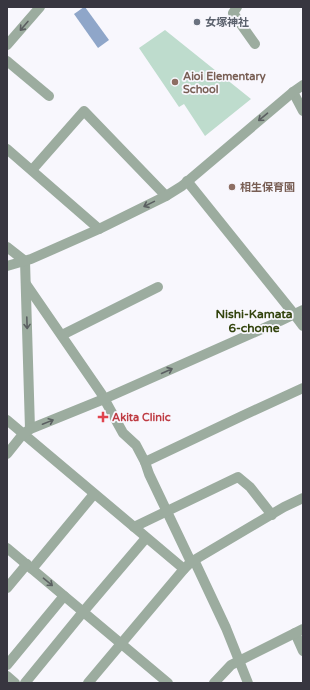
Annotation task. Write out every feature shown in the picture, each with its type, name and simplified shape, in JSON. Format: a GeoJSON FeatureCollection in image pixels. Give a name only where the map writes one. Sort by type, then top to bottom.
{"type":"FeatureCollection","features":[{"type":"Feature","properties":{"kind":"street"},"geometry":{"type":"LineString","coordinates":[[7,45],[40,7]]}},
{"type":"Feature","properties":{"kind":"street"},"geometry":{"type":"LineString","coordinates":[[237,7],[233,13],[255,44]]}},
{"type":"Feature","properties":{"kind":"street"},"geometry":{"type":"LineString","coordinates":[[7,61],[49,96]]}},
{"type":"Feature","properties":{"kind":"street"},"geometry":{"type":"LineString","coordinates":[[7,266],[31,259],[99,229],[166,196],[187,181],[303,85]]}},
{"type":"Feature","properties":{"kind":"street"},"geometry":{"type":"LineString","coordinates":[[293,92],[303,111]]}},
{"type":"Feature","properties":{"kind":"street"},"geometry":{"type":"LineString","coordinates":[[32,170],[84,111],[166,196]]}},
{"type":"Feature","properties":{"kind":"street"},"geometry":{"type":"LineString","coordinates":[[7,149],[99,229]]}},
{"type":"Feature","properties":{"kind":"street"},"geometry":{"type":"LineString","coordinates":[[187,181],[299,312],[303,326]]}},
{"type":"Feature","properties":{"kind":"street"},"geometry":{"type":"LineString","coordinates":[[7,247],[25,261],[27,432]]}},
{"type":"Feature","properties":{"kind":"street"},"geometry":{"type":"LineString","coordinates":[[26,284],[101,393],[124,433],[136,445],[190,564],[226,628],[248,683]]}},
{"type":"Feature","properties":{"kind":"street"},"geometry":{"type":"LineString","coordinates":[[62,335],[158,287]]}},
{"type":"Feature","properties":{"kind":"street"},"geometry":{"type":"LineString","coordinates":[[7,454],[27,432],[299,312]]}},
{"type":"Feature","properties":{"kind":"street"},"geometry":{"type":"LineString","coordinates":[[145,462],[303,388]]}},
{"type":"Feature","properties":{"kind":"street"},"geometry":{"type":"LineString","coordinates":[[7,420],[27,432],[94,494],[146,538],[190,564]]}},
{"type":"Feature","properties":{"kind":"street"},"geometry":{"type":"LineString","coordinates":[[134,527],[238,477],[250,488],[272,515]]}},
{"type":"Feature","properties":{"kind":"street"},"geometry":{"type":"LineString","coordinates":[[7,588],[30,566],[94,494]]}},
{"type":"Feature","properties":{"kind":"street"},"geometry":{"type":"LineString","coordinates":[[88,683],[190,564],[284,507],[303,498]]}},
{"type":"Feature","properties":{"kind":"street"},"geometry":{"type":"LineString","coordinates":[[25,683],[146,538]]}},
{"type":"Feature","properties":{"kind":"street"},"geometry":{"type":"LineString","coordinates":[[7,548],[168,683]]}},
{"type":"Feature","properties":{"kind":"street"},"geometry":{"type":"LineString","coordinates":[[7,665],[64,596]]}},
{"type":"Feature","properties":{"kind":"street"},"geometry":{"type":"LineString","coordinates":[[214,683],[231,665],[299,631],[303,651]]}},
{"type":"Feature","properties":{"kind":"green space"},"geometry":{"type":"Polygon","coordinates":[[[165,30],[251,99],[205,136],[184,104],[179,107],[139,48],[165,30]]]}},
{"type":"Feature","properties":{"kind":"water"},"geometry":{"type":"Polygon","coordinates":[[[84,7],[109,40],[98,48],[74,14],[84,7]]]}},
{"type":"Feature","properties":{"kind":"place","name":"女塚神社"},"geometry":{"type":"Point","coordinates":[197,22]}},
{"type":"Feature","properties":{"kind":"place","name":"Aioi Elementary School"},"geometry":{"type":"Point","coordinates":[175,82]}},
{"type":"Feature","properties":{"kind":"place","name":"相生保育園"},"geometry":{"type":"Point","coordinates":[232,187]}},
{"type":"Feature","properties":{"kind":"place","name":"Akita Clinic"},"geometry":{"type":"Point","coordinates":[103,417]}},
{"type":"Feature","properties":{"kind":"district","name":"Nishi-Kamata 6-chome"},"geometry":{"type":"Point","coordinates":[254,321]}}]}
